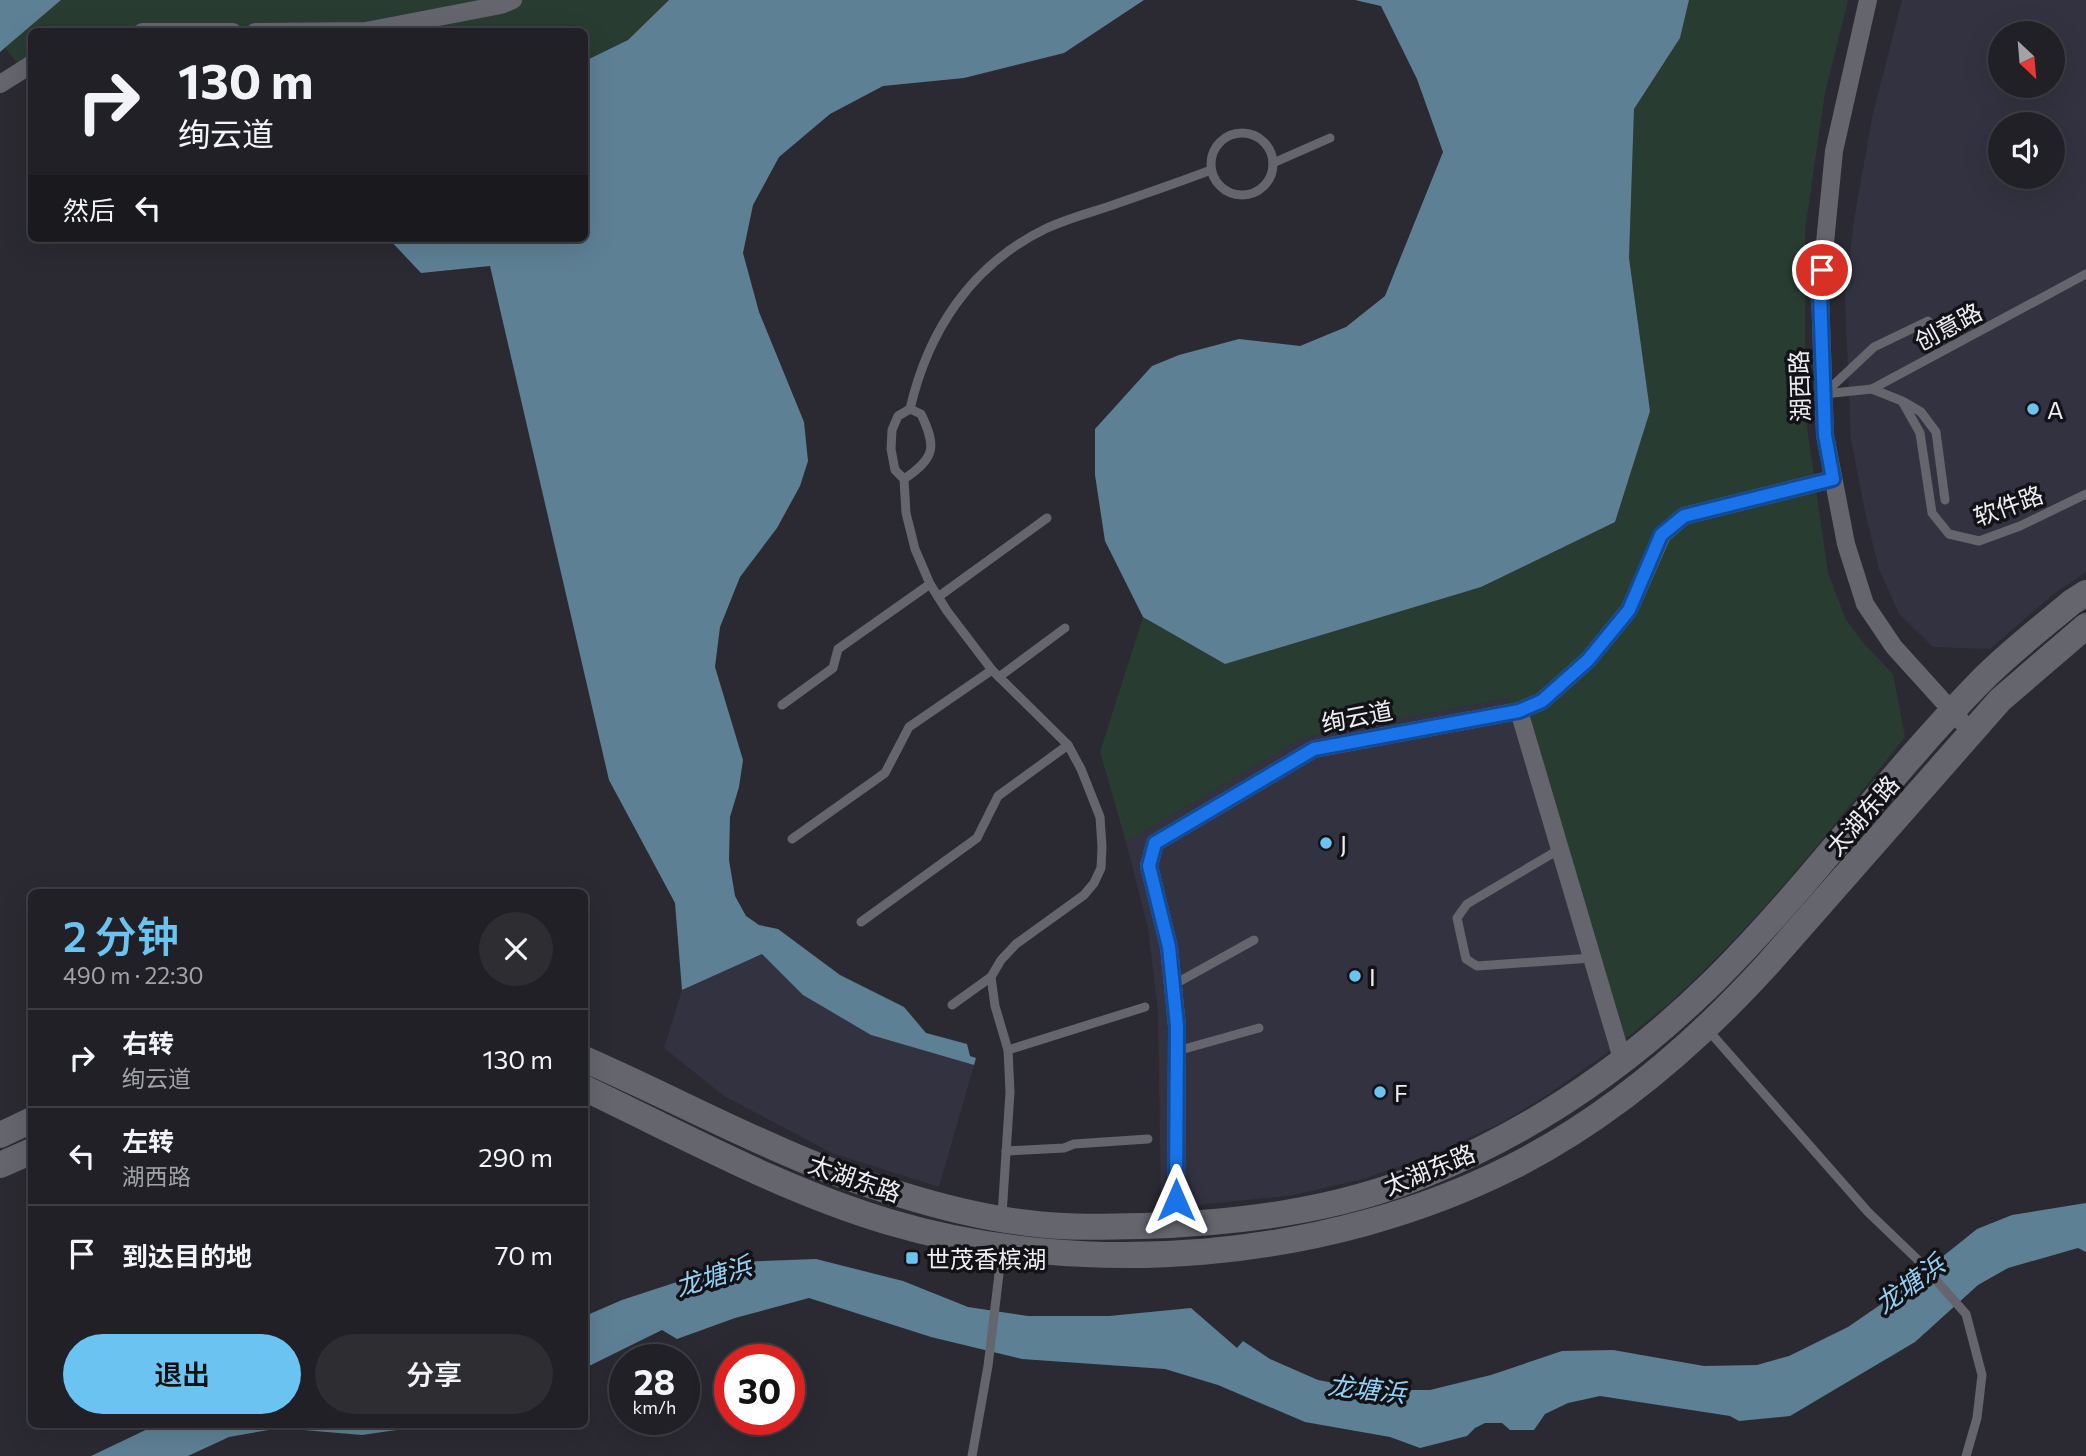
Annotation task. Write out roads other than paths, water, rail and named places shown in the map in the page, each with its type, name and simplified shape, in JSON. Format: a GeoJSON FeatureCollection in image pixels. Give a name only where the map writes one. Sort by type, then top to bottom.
{"type":"FeatureCollection","features":[{"type":"Feature","properties":{"kind":"main road","name":"太湖东路"},"geometry":{"type":"LineString","coordinates":[[588,1061],[775,1149],[828,1171],[962,1212],[1027,1223],[1101,1227],[1176,1225],[1292,1212],[1357,1197],[1424,1175],[1500,1140],[1564,1102],[1623,1062],[1687,1006],[1750,944],[1981,680],[2086,593]]}},
{"type":"Feature","properties":{"kind":"main road","name":"太湖东路"},"geometry":{"type":"LineString","coordinates":[[588,1090],[758,1173],[820,1200],[892,1223],[1002,1247],[1095,1254],[1200,1253],[1296,1239],[1363,1223],[1439,1200],[1514,1166],[1580,1126],[1638,1085],[1706,1028],[1767,965],[2000,700],[2086,626]]}},
{"type":"Feature","properties":{"kind":"main road"},"geometry":{"type":"LineString","coordinates":[[0,1135],[28,1122]]}},
{"type":"Feature","properties":{"kind":"main road"},"geometry":{"type":"LineString","coordinates":[[0,1166],[28,1153]]}},
{"type":"Feature","properties":{"kind":"street"},"geometry":{"type":"LineString","coordinates":[[382,28],[501,5],[513,0]]}},
{"type":"Feature","properties":{"kind":"street","name":"湖西路"},"geometry":{"type":"LineString","coordinates":[[1868,0],[1834,151],[1820,294],[1825,435],[1846,544],[1865,604],[1894,647],[1971,732]]}},
{"type":"Feature","properties":{"kind":"street"},"geometry":{"type":"LineString","coordinates":[[0,84],[28,66]]}},
{"type":"Feature","properties":{"kind":"street","name":"绚云道"},"geometry":{"type":"LineString","coordinates":[[1176,1225],[1177,1026],[1169,947],[1149,866],[1155,843],[1314,749],[1519,711],[1542,701],[1588,660],[1629,610],[1661,535],[1684,516],[1833,479]]}},
{"type":"Feature","properties":{"kind":"street"},"geometry":{"type":"LineString","coordinates":[[1519,711],[1623,1062]]}},
{"type":"Feature","properties":{"kind":"lane"},"geometry":{"type":"LineString","coordinates":[[1240,133],[1253,135],[1264,142],[1273,163],[1271,175],[1265,185],[1256,192],[1245,195],[1233,194],[1223,189],[1215,181],[1211,170],[1211,157],[1217,145],[1227,136],[1240,133]]}},
{"type":"Feature","properties":{"kind":"lane"},"geometry":{"type":"LineString","coordinates":[[1273,163],[1330,138]]}},
{"type":"Feature","properties":{"kind":"lane"},"geometry":{"type":"LineString","coordinates":[[910,410],[917,378],[932,340],[946,317],[971,285],[1013,246],[1046,228],[1211,170]]}},
{"type":"Feature","properties":{"kind":"lane","name":"创意路"},"geometry":{"type":"LineString","coordinates":[[1824,394],[1872,389],[2086,274]]}},
{"type":"Feature","properties":{"kind":"lane"},"geometry":{"type":"LineString","coordinates":[[1824,394],[1874,347],[1928,321]]}},
{"type":"Feature","properties":{"kind":"lane"},"geometry":{"type":"LineString","coordinates":[[1872,389],[1921,412],[1936,432],[1945,500]]}},
{"type":"Feature","properties":{"kind":"lane","name":"软件路"},"geometry":{"type":"LineString","coordinates":[[1902,401],[1920,433],[1932,513],[1950,534],[1979,541],[2020,526],[2086,494]]}},
{"type":"Feature","properties":{"kind":"lane"},"geometry":{"type":"LineString","coordinates":[[904,479],[929,458],[932,444],[930,432],[921,414],[910,410],[898,416],[892,430],[891,449],[895,470],[904,479],[906,513],[915,549],[930,584],[996,673],[1068,745],[1081,769],[1100,817],[1101,867],[1094,883],[1084,895],[1016,944],[1001,960],[991,977],[952,1005]]}},
{"type":"Feature","properties":{"kind":"lane"},"geometry":{"type":"LineString","coordinates":[[938,597],[1047,518]]}},
{"type":"Feature","properties":{"kind":"lane"},"geometry":{"type":"LineString","coordinates":[[782,705],[834,668],[838,649],[930,584]]}},
{"type":"Feature","properties":{"kind":"lane"},"geometry":{"type":"LineString","coordinates":[[792,839],[885,773],[909,727],[1065,628]]}},
{"type":"Feature","properties":{"kind":"lane"},"geometry":{"type":"LineString","coordinates":[[861,922],[977,838],[998,796],[1068,745]]}},
{"type":"Feature","properties":{"kind":"lane"},"geometry":{"type":"LineString","coordinates":[[1560,849],[1467,904],[1457,918],[1466,958],[1477,966],[1592,958]]}},
{"type":"Feature","properties":{"kind":"lane"},"geometry":{"type":"LineString","coordinates":[[1173,985],[1254,940]]}},
{"type":"Feature","properties":{"kind":"lane"},"geometry":{"type":"LineString","coordinates":[[991,977],[995,1006],[1008,1050],[1010,1092],[1002,1219]]}},
{"type":"Feature","properties":{"kind":"lane"},"geometry":{"type":"LineString","coordinates":[[1008,1050],[1145,1007]]}},
{"type":"Feature","properties":{"kind":"lane"},"geometry":{"type":"LineString","coordinates":[[1177,1051],[1259,1027]]}},
{"type":"Feature","properties":{"kind":"lane"},"geometry":{"type":"LineString","coordinates":[[1706,1028],[1868,1212],[1919,1261],[1966,1314],[1982,1375],[1977,1418],[1966,1456]]}},
{"type":"Feature","properties":{"kind":"lane"},"geometry":{"type":"LineString","coordinates":[[1006,1151],[1148,1139]]}},
{"type":"Feature","properties":{"kind":"lane"},"geometry":{"type":"LineString","coordinates":[[972,1456],[988,1366],[1002,1247]]}},
{"type":"Feature","properties":{"kind":"water"},"geometry":{"type":"Polygon","coordinates":[[[0,0],[61,0],[28,28],[0,52],[0,0]]]}},
{"type":"Feature","properties":{"kind":"water"},"geometry":{"type":"Polygon","coordinates":[[[669,0],[1144,0],[1064,53],[964,78],[883,86],[830,114],[779,157],[753,205],[743,253],[759,312],[804,422],[808,461],[800,486],[777,528],[740,577],[720,627],[715,667],[743,760],[739,787],[730,817],[729,860],[735,896],[746,916],[759,925],[778,929],[840,975],[904,1007],[926,1033],[967,1044],[970,1056],[976,1058],[974,1065],[871,1035],[803,995],[762,954],[682,990],[675,903],[609,780],[490,266],[421,273],[392,242],[588,242],[588,60],[628,40],[669,0]]]}},
{"type":"Feature","properties":{"kind":"water"},"geometry":{"type":"Polygon","coordinates":[[[1355,0],[1689,0],[1680,38],[1634,109],[1629,258],[1650,411],[1615,522],[1481,587],[1225,664],[1143,617],[1105,541],[1095,475],[1095,429],[1152,366],[1179,355],[1239,339],[1300,346],[1346,327],[1385,296],[1443,152],[1417,79],[1381,6],[1355,0]]]}},
{"type":"Feature","properties":{"kind":"water","name":"龙塘浜"},"geometry":{"type":"Polygon","coordinates":[[[2086,1203],[2086,1252],[2078,1248],[2008,1268],[1978,1285],[1915,1342],[1790,1416],[1739,1421],[1730,1416],[1600,1396],[1568,1403],[1545,1414],[1534,1430],[1510,1430],[1502,1423],[1485,1423],[1467,1436],[1420,1448],[1390,1437],[1305,1422],[1218,1385],[1165,1369],[1022,1359],[931,1337],[809,1298],[735,1318],[677,1339],[662,1330],[634,1344],[609,1344],[609,1356],[588,1367],[588,1315],[622,1300],[738,1262],[816,1259],[903,1281],[968,1307],[1028,1316],[1109,1316],[1191,1308],[1237,1348],[1243,1341],[1270,1359],[1318,1380],[1371,1390],[1430,1390],[1491,1375],[1562,1351],[1613,1350],[1704,1366],[1757,1365],[1789,1356],[1848,1327],[1896,1294],[1977,1229],[2012,1215],[2086,1203]]]}},
{"type":"Feature","properties":{"kind":"water"},"geometry":{"type":"Polygon","coordinates":[[[150,1428],[280,1428],[229,1437],[188,1456],[91,1456],[150,1428]]]}},
{"type":"Feature","properties":{"kind":"water"},"geometry":{"type":"Polygon","coordinates":[[[280,1428],[410,1428],[362,1435],[280,1428]]]}},
{"type":"Feature","properties":{"kind":"place","name":"A"},"geometry":{"type":"Point","coordinates":[2033,409]}},
{"type":"Feature","properties":{"kind":"place","name":"J"},"geometry":{"type":"Point","coordinates":[1326,843]}},
{"type":"Feature","properties":{"kind":"place","name":"I"},"geometry":{"type":"Point","coordinates":[1355,976]}},
{"type":"Feature","properties":{"kind":"place","name":"F"},"geometry":{"type":"Point","coordinates":[1380,1092]}},
{"type":"Feature","properties":{"kind":"place","name":"世茂香槟湖"},"geometry":{"type":"Point","coordinates":[912,1258]}}]}
